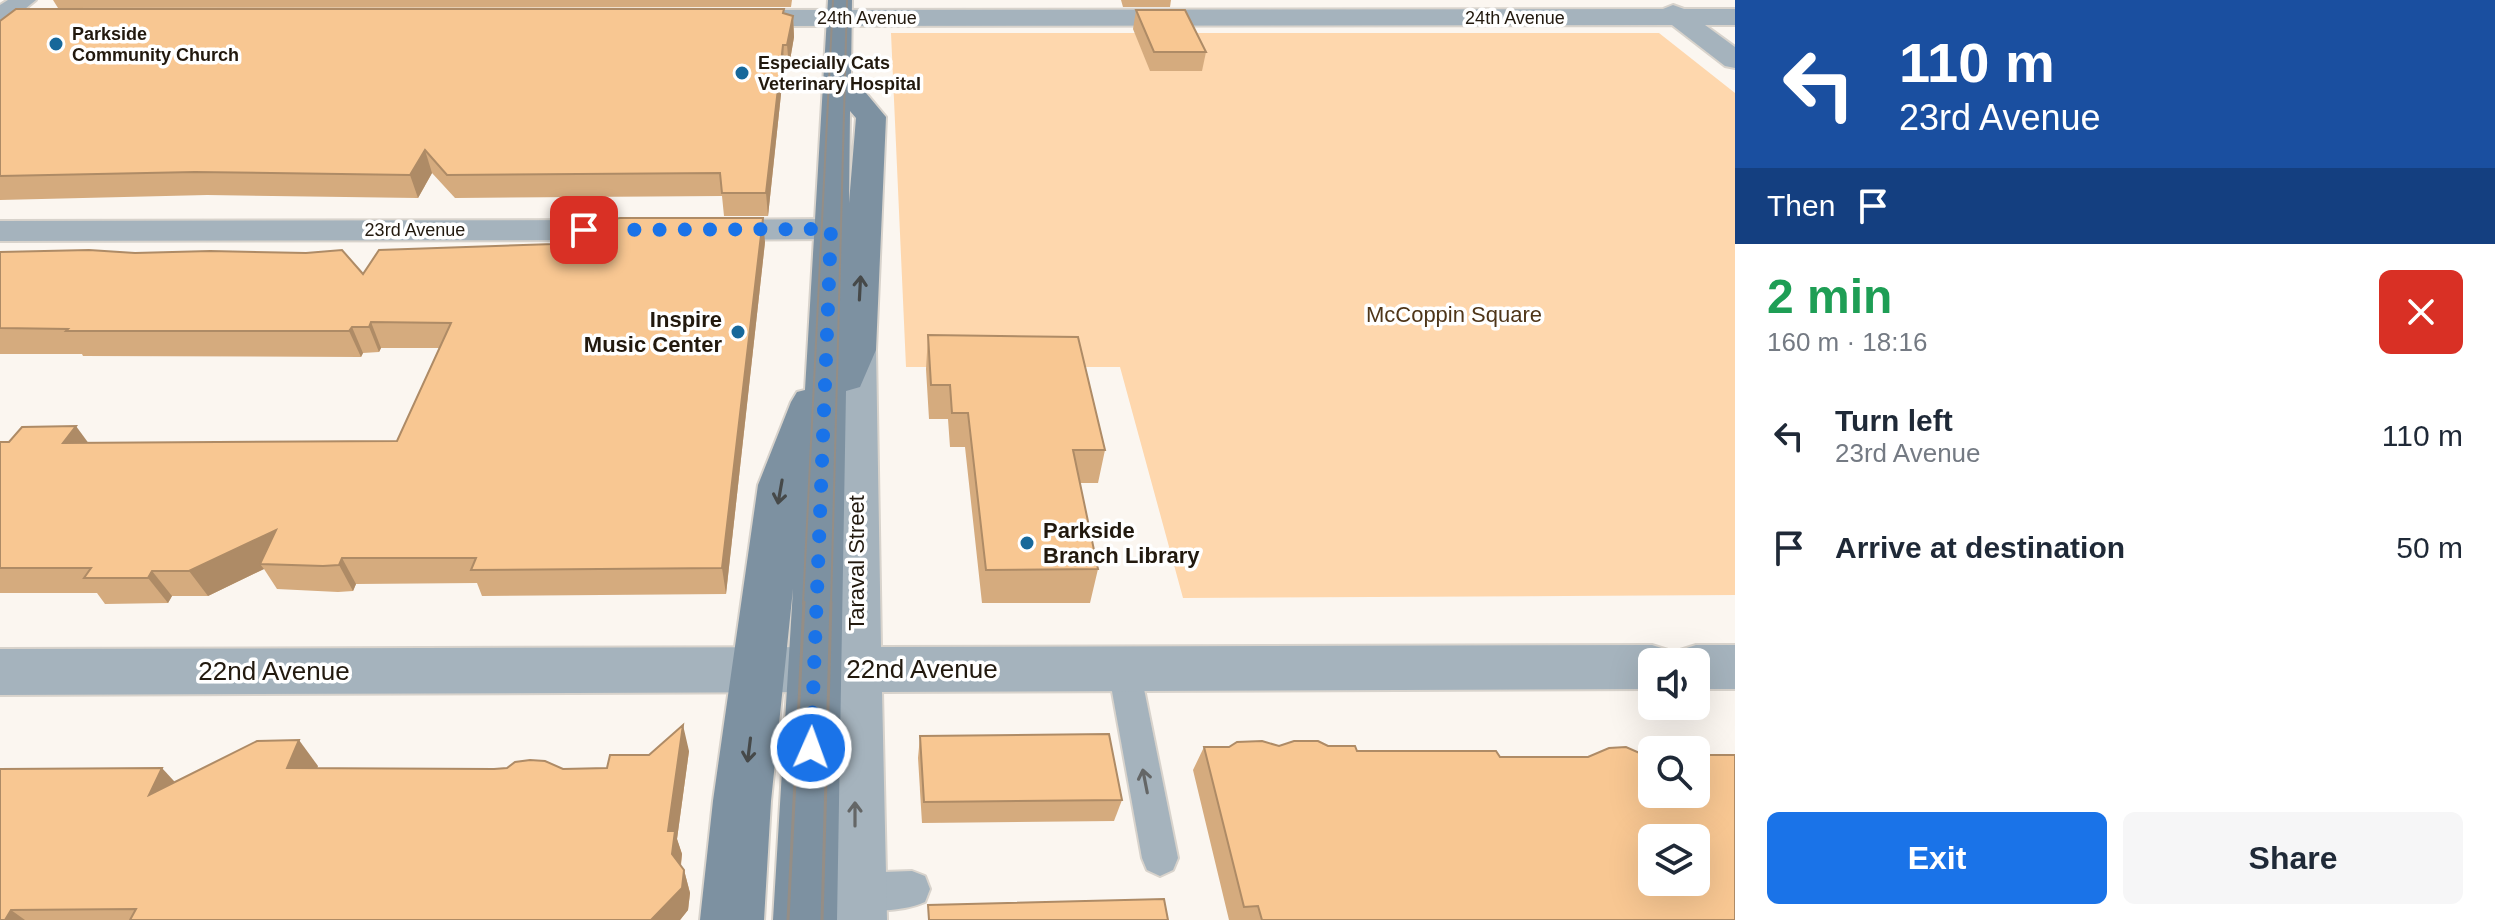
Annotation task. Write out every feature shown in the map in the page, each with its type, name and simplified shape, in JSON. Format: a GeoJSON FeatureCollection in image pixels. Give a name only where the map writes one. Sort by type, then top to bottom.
{"type":"FeatureCollection","features":[{"type":"Feature","properties":{"kind":"street"},"geometry":{"type":"LineString","coordinates":[[0,18],[24,0]]}},
{"type":"Feature","properties":{"kind":"street"},"geometry":{"type":"LineString","coordinates":[[1655,0],[1735,60]]}},
{"type":"Feature","properties":{"kind":"street","name":"24th Avenue"},"geometry":{"type":"LineString","coordinates":[[715,18],[840,9],[1735,17]]}},
{"type":"Feature","properties":{"kind":"street","name":"Taraval Street"},"geometry":{"type":"LineString","coordinates":[[830,905],[841,358],[831,229],[840,9]]}},
{"type":"Feature","properties":{"kind":"street"},"geometry":{"type":"LineString","coordinates":[[0,18],[46,19]]}},
{"type":"Feature","properties":{"kind":"street","name":"Taraval Street"},"geometry":{"type":"LineString","coordinates":[[835,669],[822,444],[841,358],[871,117],[837,76]]}},
{"type":"Feature","properties":{"kind":"street","name":"23rd Avenue"},"geometry":{"type":"LineString","coordinates":[[0,231],[831,229]]}},
{"type":"Feature","properties":{"kind":"street","name":"Taraval Street"},"geometry":{"type":"LineString","coordinates":[[732,920],[781,485],[841,358]]}},
{"type":"Feature","properties":{"kind":"street","name":"22nd Avenue"},"geometry":{"type":"LineString","coordinates":[[0,672],[1638,667]]}},
{"type":"Feature","properties":{"kind":"street"},"geometry":{"type":"LineString","coordinates":[[1710,667],[1735,667]]}},
{"type":"Feature","properties":{"kind":"lane"},"geometry":{"type":"LineString","coordinates":[[1124,669],[1160,858]]}},
{"type":"Feature","properties":{"kind":"lane"},"geometry":{"type":"LineString","coordinates":[[830,905],[912,889]]}},
{"type":"Feature","properties":{"kind":"green space","name":"McCoppin Square"},"geometry":{"type":"Polygon","coordinates":[[[891,33],[1659,33],[1735,93],[1735,595],[1183,598],[1120,367],[906,367],[891,33]]]}},
{"type":"Feature","properties":{"kind":"building"},"geometry":{"type":"Polygon","coordinates":[[[16,9],[784,9],[783,13],[793,16],[787,45],[783,45],[766,193],[722,193],[720,173],[447,175],[425,150],[410,175],[195,172],[0,176],[0,21],[16,9]]]}},
{"type":"Feature","properties":{"kind":"building"},"geometry":{"type":"Polygon","coordinates":[[[1136,10],[1185,10],[1206,52],[1154,52],[1136,10]]]}},
{"type":"Feature","properties":{"kind":"building"},"geometry":{"type":"Polygon","coordinates":[[[620,218],[763,218],[722,568],[471,570],[476,558],[342,558],[339,565],[323,566],[260,564],[276,530],[189,571],[152,571],[148,578],[84,578],[91,568],[0,568],[0,442],[9,442],[22,427],[76,426],[63,443],[397,441],[451,323],[371,322],[369,327],[352,327],[349,331],[66,331],[68,329],[0,328],[0,252],[306,253],[342,250],[363,274],[379,250],[554,244],[560,228],[620,218]]]}},
{"type":"Feature","properties":{"kind":"building","name":"Parkside Branch Library"},"geometry":{"type":"Polygon","coordinates":[[[928,335],[1078,337],[1105,450],[1073,450],[1098,569],[986,570],[968,413],[952,413],[950,385],[931,385],[928,335]]]}},
{"type":"Feature","properties":{"kind":"building"},"geometry":{"type":"Polygon","coordinates":[[[683,725],[668,831],[675,831],[672,854],[684,870],[682,888],[651,920],[130,920],[136,909],[11,910],[5,920],[0,920],[0,769],[162,768],[149,795],[257,741],[299,740],[287,768],[494,769],[530,760],[545,761],[563,769],[607,768],[610,755],[649,755],[683,725]]]}},
{"type":"Feature","properties":{"kind":"building"},"geometry":{"type":"Polygon","coordinates":[[[1109,734],[1122,800],[924,802],[920,736],[1109,734]]]}},
{"type":"Feature","properties":{"kind":"building"},"geometry":{"type":"Polygon","coordinates":[[[1262,741],[1279,746],[1294,741],[1318,741],[1328,746],[1355,746],[1357,751],[1496,751],[1500,757],[1588,757],[1609,748],[1626,747],[1638,752],[1638,808],[1710,808],[1710,755],[1735,755],[1735,920],[1262,920],[1258,906],[1244,907],[1204,747],[1229,747],[1237,742],[1262,741]]]}},
{"type":"Feature","properties":{"kind":"building"},"geometry":{"type":"Polygon","coordinates":[[[1164,899],[1168,920],[929,920],[928,905],[1164,899]]]}},
{"type":"Feature","properties":{"kind":"tram line"},"geometry":{"type":"LineString","coordinates":[[803,604],[833,0]]}},
{"type":"Feature","properties":{"kind":"tram line"},"geometry":{"type":"LineString","coordinates":[[831,604],[847,0]]}},
{"type":"Feature","properties":{"kind":"tram line"},"geometry":{"type":"LineString","coordinates":[[788,920],[804,602]]}},
{"type":"Feature","properties":{"kind":"tram line"},"geometry":{"type":"LineString","coordinates":[[822,920],[831,602]]}},
{"type":"Feature","properties":{"kind":"place","name":"Parkside Community Church"},"geometry":{"type":"Point","coordinates":[56,44]}},
{"type":"Feature","properties":{"kind":"place","name":"Especially Cats Veterinary Hospital"},"geometry":{"type":"Point","coordinates":[742,73]}},
{"type":"Feature","properties":{"kind":"place","name":"Inspire Music Center"},"geometry":{"type":"Point","coordinates":[738,332]}},
{"type":"Feature","properties":{"kind":"place","name":"Parkside Branch Library"},"geometry":{"type":"Point","coordinates":[1027,543]}},
{"type":"Feature","properties":{"kind":"route"},"geometry":{"type":"LineString","coordinates":[[584,230],[831,229],[811,748]]}}]}
